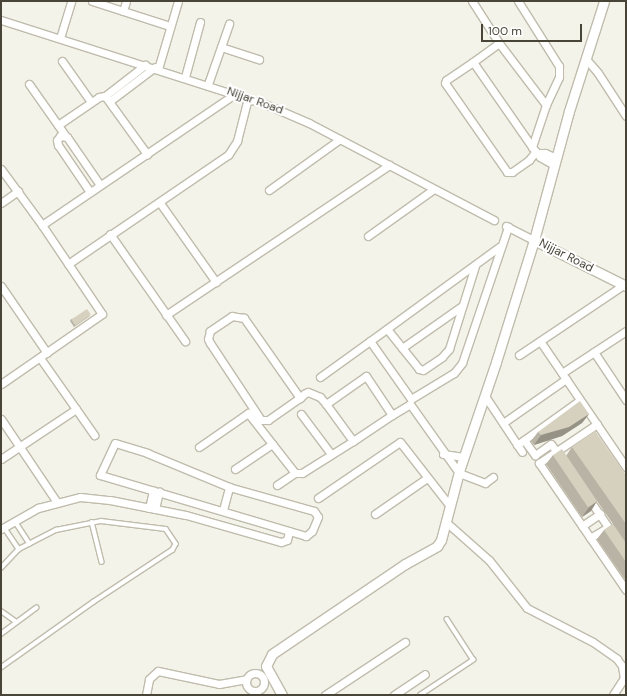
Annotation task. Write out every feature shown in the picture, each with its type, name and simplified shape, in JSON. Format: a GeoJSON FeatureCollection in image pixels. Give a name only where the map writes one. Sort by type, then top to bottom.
{"type":"FeatureCollection","features":[{"type":"Feature","properties":{"kind":"street"},"geometry":{"type":"LineString","coordinates":[[60,38],[71,1]]}},
{"type":"Feature","properties":{"kind":"street"},"geometry":{"type":"LineString","coordinates":[[92,1],[170,26]]}},
{"type":"Feature","properties":{"kind":"street"},"geometry":{"type":"LineString","coordinates":[[123,11],[126,1]]}},
{"type":"Feature","properties":{"kind":"street"},"geometry":{"type":"LineString","coordinates":[[110,101],[157,68],[178,1]]}},
{"type":"Feature","properties":{"kind":"street"},"geometry":{"type":"LineString","coordinates":[[472,1],[499,43],[546,105]]}},
{"type":"Feature","properties":{"kind":"street"},"geometry":{"type":"LineString","coordinates":[[499,43],[446,80],[445,83],[507,172],[512,172],[529,160],[535,150],[546,105],[559,77],[559,66],[518,1]]}},
{"type":"Feature","properties":{"kind":"street"},"geometry":{"type":"LineString","coordinates":[[247,679],[248,687],[256,691],[263,687],[267,678],[266,666],[272,654],[405,564],[437,546],[446,522],[459,473],[534,240],[555,161],[604,1]]}},
{"type":"Feature","properties":{"kind":"street","name":"Nijjar Road"},"geometry":{"type":"LineString","coordinates":[[1,20],[208,84],[303,120],[494,220]]}},
{"type":"Feature","properties":{"kind":"street"},"geometry":{"type":"LineString","coordinates":[[185,77],[200,22]]}},
{"type":"Feature","properties":{"kind":"street"},"geometry":{"type":"LineString","coordinates":[[208,84],[229,24]]}},
{"type":"Feature","properties":{"kind":"street"},"geometry":{"type":"LineString","coordinates":[[221,47],[259,58]]}},
{"type":"Feature","properties":{"kind":"street"},"geometry":{"type":"LineString","coordinates":[[586,59],[598,73],[626,116]]}},
{"type":"Feature","properties":{"kind":"street"},"geometry":{"type":"LineString","coordinates":[[62,61],[91,102]]}},
{"type":"Feature","properties":{"kind":"street"},"geometry":{"type":"LineString","coordinates":[[473,62],[535,150],[555,161]]}},
{"type":"Feature","properties":{"kind":"street"},"geometry":{"type":"LineString","coordinates":[[58,125],[91,102],[105,96],[146,65]]}},
{"type":"Feature","properties":{"kind":"street"},"geometry":{"type":"LineString","coordinates":[[29,84],[100,185]]}},
{"type":"Feature","properties":{"kind":"street"},"geometry":{"type":"LineString","coordinates":[[42,225],[235,94]]}},
{"type":"Feature","properties":{"kind":"street"},"geometry":{"type":"LineString","coordinates":[[105,96],[146,154]]}},
{"type":"Feature","properties":{"kind":"street"},"geometry":{"type":"LineString","coordinates":[[68,264],[110,234],[160,203],[232,151],[237,141],[248,98]]}},
{"type":"Feature","properties":{"kind":"street"},"geometry":{"type":"LineString","coordinates":[[65,135],[57,140],[58,145],[90,192]]}},
{"type":"Feature","properties":{"kind":"street"},"geometry":{"type":"LineString","coordinates":[[269,190],[340,139]]}},
{"type":"Feature","properties":{"kind":"street"},"geometry":{"type":"LineString","coordinates":[[166,315],[389,165]]}},
{"type":"Feature","properties":{"kind":"street"},"geometry":{"type":"LineString","coordinates":[[1,169],[42,225],[102,314],[44,356],[1,384]]}},
{"type":"Feature","properties":{"kind":"street"},"geometry":{"type":"LineString","coordinates":[[368,236],[434,188]]}},
{"type":"Feature","properties":{"kind":"street"},"geometry":{"type":"LineString","coordinates":[[1,203],[18,191]]}},
{"type":"Feature","properties":{"kind":"street"},"geometry":{"type":"LineString","coordinates":[[160,203],[216,282]]}},
{"type":"Feature","properties":{"kind":"street","name":"Nijjar Road"},"geometry":{"type":"LineString","coordinates":[[499,247],[507,227],[625,285]]}},
{"type":"Feature","properties":{"kind":"street"},"geometry":{"type":"LineString","coordinates":[[110,234],[185,341]]}},
{"type":"Feature","properties":{"kind":"street"},"geometry":{"type":"LineString","coordinates":[[320,376],[475,266],[499,247]]}},
{"type":"Feature","properties":{"kind":"street"},"geometry":{"type":"LineString","coordinates":[[370,341],[411,400],[454,373],[462,363],[499,247]]}},
{"type":"Feature","properties":{"kind":"street"},"geometry":{"type":"LineString","coordinates":[[387,329],[420,370],[442,357],[449,349],[475,266]]}},
{"type":"Feature","properties":{"kind":"street"},"geometry":{"type":"LineString","coordinates":[[520,355],[625,285]]}},
{"type":"Feature","properties":{"kind":"street"},"geometry":{"type":"LineString","coordinates":[[2,288],[76,409],[94,435]]}},
{"type":"Feature","properties":{"kind":"street"},"geometry":{"type":"LineString","coordinates":[[402,348],[462,306]]}},
{"type":"Feature","properties":{"kind":"street"},"geometry":{"type":"LineString","coordinates":[[300,398],[244,318],[232,316],[210,331],[208,339],[210,343],[261,420],[268,420],[300,398],[308,392],[314,393],[326,404],[353,441]]}},
{"type":"Feature","properties":{"kind":"street"},"geometry":{"type":"LineString","coordinates":[[503,423],[594,352],[626,331]]}},
{"type":"Feature","properties":{"kind":"street"},"geometry":{"type":"LineString","coordinates":[[540,341],[626,467]]}},
{"type":"Feature","properties":{"kind":"street"},"geometry":{"type":"LineString","coordinates":[[594,352],[626,400]]}},
{"type":"Feature","properties":{"kind":"street"},"geometry":{"type":"LineString","coordinates":[[326,404],[366,376],[392,415]]}},
{"type":"Feature","properties":{"kind":"street"},"geometry":{"type":"LineString","coordinates":[[485,396],[522,452]]}},
{"type":"Feature","properties":{"kind":"street"},"geometry":{"type":"LineString","coordinates":[[518,445],[580,400]]}},
{"type":"Feature","properties":{"kind":"street"},"geometry":{"type":"LineString","coordinates":[[277,486],[295,473],[302,473],[410,404],[443,454],[459,473],[485,483],[493,477]]}},
{"type":"Feature","properties":{"kind":"street"},"geometry":{"type":"LineString","coordinates":[[1,459],[76,409]]}},
{"type":"Feature","properties":{"kind":"street"},"geometry":{"type":"LineString","coordinates":[[199,447],[248,412],[295,473]]}},
{"type":"Feature","properties":{"kind":"street"},"geometry":{"type":"LineString","coordinates":[[301,414],[331,454]]}},
{"type":"Feature","properties":{"kind":"street"},"geometry":{"type":"LineString","coordinates":[[1,419],[56,501]]}},
{"type":"Feature","properties":{"kind":"street"},"geometry":{"type":"LineString","coordinates":[[596,424],[589,434],[556,451],[539,463],[626,590]]}},
{"type":"Feature","properties":{"kind":"street"},"geometry":{"type":"LineString","coordinates":[[524,440],[535,455],[551,444],[565,464]]}},
{"type":"Feature","properties":{"kind":"street"},"geometry":{"type":"LineString","coordinates":[[318,498],[400,442],[450,506]]}},
{"type":"Feature","properties":{"kind":"street"},"geometry":{"type":"LineString","coordinates":[[115,443],[147,453],[229,487],[317,513],[318,517],[308,535],[289,531],[223,510],[100,475],[115,443]]}},
{"type":"Feature","properties":{"kind":"street"},"geometry":{"type":"LineString","coordinates":[[235,469],[272,444]]}},
{"type":"Feature","properties":{"kind":"street"},"geometry":{"type":"LineString","coordinates":[[443,454],[464,457]]}},
{"type":"Feature","properties":{"kind":"street"},"geometry":{"type":"LineString","coordinates":[[375,514],[427,478]]}},
{"type":"Feature","properties":{"kind":"street"},"geometry":{"type":"LineString","coordinates":[[223,510],[229,487]]}},
{"type":"Feature","properties":{"kind":"street"},"geometry":{"type":"LineString","coordinates":[[582,489],[617,540]]}},
{"type":"Feature","properties":{"kind":"street"},"geometry":{"type":"LineString","coordinates":[[152,508],[156,491]]}},
{"type":"Feature","properties":{"kind":"street"},"geometry":{"type":"LineString","coordinates":[[3,528],[14,521],[56,501],[80,497],[152,508],[281,542],[287,540],[289,531]]}},
{"type":"Feature","properties":{"kind":"street"},"geometry":{"type":"LineString","coordinates":[[582,526],[600,514]]}},
{"type":"Feature","properties":{"kind":"street"},"geometry":{"type":"LineString","coordinates":[[446,522],[489,560],[527,608],[593,642],[617,659],[625,672],[624,678],[613,695]]}},
{"type":"Feature","properties":{"kind":"street"},"geometry":{"type":"LineString","coordinates":[[590,538],[608,526]]}},
{"type":"Feature","properties":{"kind":"street"},"geometry":{"type":"LineString","coordinates":[[325,695],[405,642]]}},
{"type":"Feature","properties":{"kind":"street"},"geometry":{"type":"LineString","coordinates":[[146,695],[149,679],[158,671],[219,684],[247,679],[251,674],[257,673],[267,678],[282,695]]}},
{"type":"Feature","properties":{"kind":"street"},"geometry":{"type":"LineString","coordinates":[[394,695],[425,674]]}},
{"type":"Feature","properties":{"kind":"lane"},"geometry":{"type":"LineString","coordinates":[[14,521],[30,544]]}},
{"type":"Feature","properties":{"kind":"lane"},"geometry":{"type":"LineString","coordinates":[[1,568],[19,549],[56,530],[92,522],[101,521],[166,529],[175,540],[176,546],[1,668]]}},
{"type":"Feature","properties":{"kind":"lane"},"geometry":{"type":"LineString","coordinates":[[92,522],[102,562]]}},
{"type":"Feature","properties":{"kind":"lane"},"geometry":{"type":"LineString","coordinates":[[3,528],[19,549]]}},
{"type":"Feature","properties":{"kind":"lane"},"geometry":{"type":"LineString","coordinates":[[1,634],[36,608]]}},
{"type":"Feature","properties":{"kind":"lane"},"geometry":{"type":"LineString","coordinates":[[1,611],[17,622]]}},
{"type":"Feature","properties":{"kind":"lane"},"geometry":{"type":"LineString","coordinates":[[420,695],[473,658],[447,620]]}},
{"type":"Feature","properties":{"kind":"building"},"geometry":{"type":"Polygon","coordinates":[[[87,309],[91,315],[75,325],[71,320],[87,309]]]}},
{"type":"Feature","properties":{"kind":"building"},"geometry":{"type":"Polygon","coordinates":[[[580,401],[589,414],[569,427],[541,435],[538,432],[580,401]]]}},
{"type":"Feature","properties":{"kind":"building"},"geometry":{"type":"Polygon","coordinates":[[[595,431],[626,475],[626,524],[572,447],[595,431]]]}},
{"type":"Feature","properties":{"kind":"building"},"geometry":{"type":"Polygon","coordinates":[[[562,449],[597,501],[588,507],[553,455],[562,449]]]}},
{"type":"Feature","properties":{"kind":"building"},"geometry":{"type":"Polygon","coordinates":[[[613,524],[626,543],[626,562],[604,530],[613,524]]]}}]}
